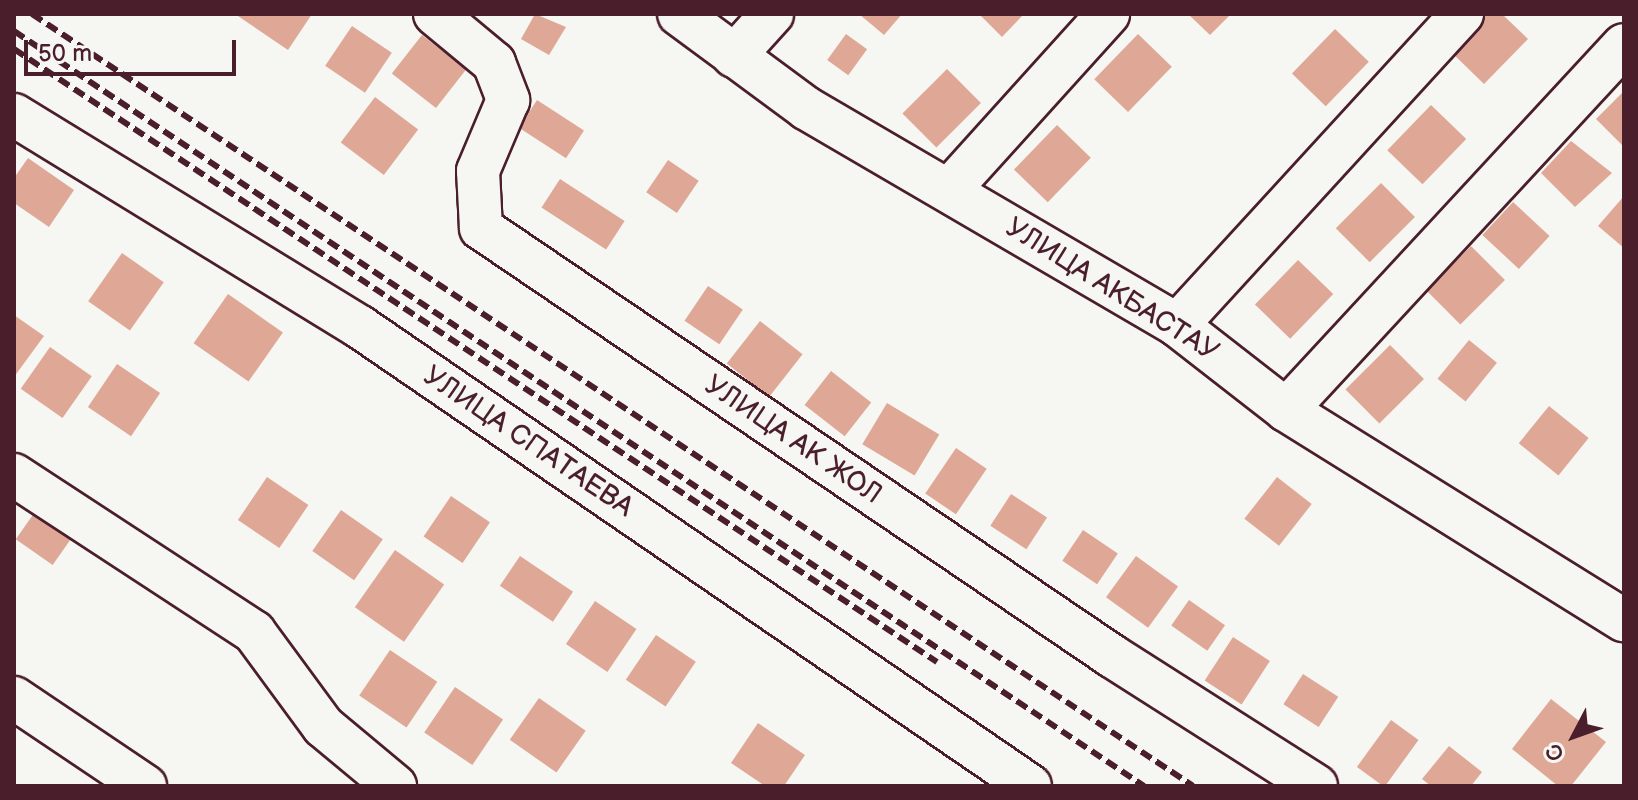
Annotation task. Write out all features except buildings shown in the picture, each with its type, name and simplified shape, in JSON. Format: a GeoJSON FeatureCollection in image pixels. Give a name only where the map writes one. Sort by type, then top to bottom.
{"type":"FeatureCollection","features":[{"type":"Feature","properties":{"kind":"street","name":"УЛИЦА АК ЖОЛ"},"geometry":{"type":"LineString","coordinates":[[435,14],[494,63],[508,100],[478,171],[481,228],[1112,656],[1316,786]]}},
{"type":"Feature","properties":{"kind":"street","name":"УЛИЦА АКБАСТАУ"},"geometry":{"type":"LineString","coordinates":[[679,14],[806,108],[950,189],[1177,325],[1286,410],[1624,620]]}},
{"type":"Feature","properties":{"kind":"street"},"geometry":{"type":"LineString","coordinates":[[734,56],[772,14]]}},
{"type":"Feature","properties":{"kind":"street"},"geometry":{"type":"LineString","coordinates":[[950,189],[1108,14]]}},
{"type":"Feature","properties":{"kind":"street"},"geometry":{"type":"LineString","coordinates":[[1177,325],[1462,14]]}},
{"type":"Feature","properties":{"kind":"street"},"geometry":{"type":"LineString","coordinates":[[1286,410],[1624,45]]}},
{"type":"Feature","properties":{"kind":"street","name":"УЛИЦА СПАТАЕВА"},"geometry":{"type":"LineString","coordinates":[[14,115],[360,327],[1030,786]]}},
{"type":"Feature","properties":{"kind":"street"},"geometry":{"type":"LineString","coordinates":[[14,475],[254,632],[323,726],[395,786]]}},
{"type":"Feature","properties":{"kind":"street"},"geometry":{"type":"LineString","coordinates":[[14,698],[145,786]]}},
{"type":"Feature","properties":{"kind":"railway"},"geometry":{"type":"LineString","coordinates":[[32,14],[1193,786]]}},
{"type":"Feature","properties":{"kind":"railway"},"geometry":{"type":"LineString","coordinates":[[14,31],[1144,786]]}},
{"type":"Feature","properties":{"kind":"railway"},"geometry":{"type":"LineString","coordinates":[[14,49],[937,662]]}}]}
